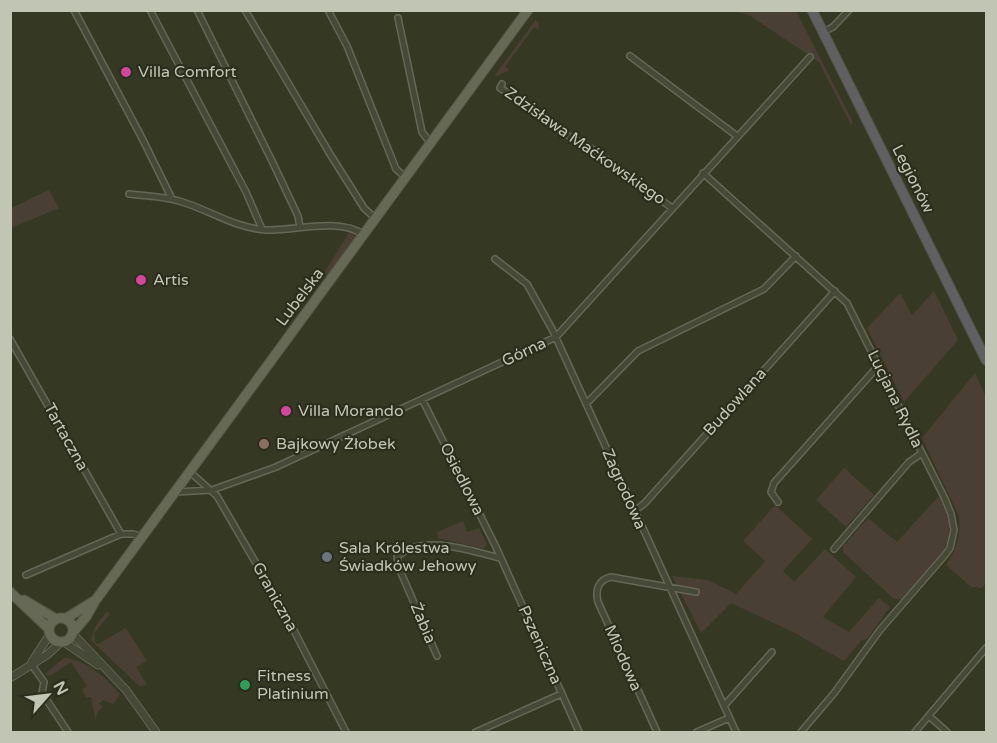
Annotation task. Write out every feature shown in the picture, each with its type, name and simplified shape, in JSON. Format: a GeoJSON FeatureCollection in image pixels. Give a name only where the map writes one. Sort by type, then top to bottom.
{"type":"FeatureCollection","features":[{"type":"Feature","properties":{"kind":"highway","name":"Legionów"},"geometry":{"type":"LineString","coordinates":[[812,10],[987,360]]}},
{"type":"Feature","properties":{"kind":"main road","name":"Lubelska"},"geometry":{"type":"LineString","coordinates":[[73,632],[528,10]]}},
{"type":"Feature","properties":{"kind":"main road"},"geometry":{"type":"LineString","coordinates":[[13,594],[71,623],[73,632],[70,638],[63,642],[55,640],[13,594]]}},
{"type":"Feature","properties":{"kind":"main road","name":"Lubelska"},"geometry":{"type":"LineString","coordinates":[[61,619],[95,601]]}},
{"type":"Feature","properties":{"kind":"main road"},"geometry":{"type":"LineString","coordinates":[[50,632],[51,624],[61,619]]}},
{"type":"Feature","properties":{"kind":"street"},"geometry":{"type":"LineString","coordinates":[[74,10],[172,199]]}},
{"type":"Feature","properties":{"kind":"street"},"geometry":{"type":"LineString","coordinates":[[150,10],[246,192],[262,229]]}},
{"type":"Feature","properties":{"kind":"street"},"geometry":{"type":"LineString","coordinates":[[197,10],[298,216],[300,227]]}},
{"type":"Feature","properties":{"kind":"street"},"geometry":{"type":"LineString","coordinates":[[245,10],[334,161],[364,208],[376,219]]}},
{"type":"Feature","properties":{"kind":"street"},"geometry":{"type":"LineString","coordinates":[[328,10],[347,46],[394,164],[406,178]]}},
{"type":"Feature","properties":{"kind":"street"},"geometry":{"type":"LineString","coordinates":[[823,32],[833,27],[849,10]]}},
{"type":"Feature","properties":{"kind":"street"},"geometry":{"type":"LineString","coordinates":[[398,18],[422,132],[431,144]]}},
{"type":"Feature","properties":{"kind":"street"},"geometry":{"type":"LineString","coordinates":[[630,56],[736,136]]}},
{"type":"Feature","properties":{"kind":"street","name":"Górna"},"geometry":{"type":"LineString","coordinates":[[176,492],[212,490],[276,466],[556,337],[810,57]]}},
{"type":"Feature","properties":{"kind":"street","name":"Zdzisława Maćkowskiego"},"geometry":{"type":"LineString","coordinates":[[502,84],[500,88],[565,134],[585,144],[672,208]]}},
{"type":"Feature","properties":{"kind":"street","name":"Lucjana Rydla"},"geometry":{"type":"LineString","coordinates":[[704,173],[851,308],[949,506],[953,522],[952,539],[945,555],[892,615],[835,692],[801,732]]}},
{"type":"Feature","properties":{"kind":"street"},"geometry":{"type":"LineString","coordinates":[[129,194],[172,199],[240,224],[262,229],[349,228],[364,235]]}},
{"type":"Feature","properties":{"kind":"street"},"geometry":{"type":"LineString","coordinates":[[586,404],[638,351],[764,289],[796,256]]}},
{"type":"Feature","properties":{"kind":"street","name":"Zagrodowa"},"geometry":{"type":"LineString","coordinates":[[495,259],[527,284],[556,337],[736,732]]}},
{"type":"Feature","properties":{"kind":"street","name":"Budowlana"},"geometry":{"type":"LineString","coordinates":[[634,511],[644,504],[835,291]]}},
{"type":"Feature","properties":{"kind":"street","name":"Tartaczna"},"geometry":{"type":"LineString","coordinates":[[10,339],[121,534]]}},
{"type":"Feature","properties":{"kind":"street"},"geometry":{"type":"LineString","coordinates":[[778,502],[771,492],[774,483],[879,365]]}},
{"type":"Feature","properties":{"kind":"street","name":"Osiedlowa"},"geometry":{"type":"LineString","coordinates":[[422,399],[500,558]]}},
{"type":"Feature","properties":{"kind":"street"},"geometry":{"type":"LineString","coordinates":[[834,549],[909,462],[922,453]]}},
{"type":"Feature","properties":{"kind":"street","name":"Graniczna"},"geometry":{"type":"LineString","coordinates":[[190,472],[212,490],[286,615],[346,732]]}},
{"type":"Feature","properties":{"kind":"street"},"geometry":{"type":"LineString","coordinates":[[26,575],[121,534],[143,537]]}},
{"type":"Feature","properties":{"kind":"street","name":"Żabia"},"geometry":{"type":"LineString","coordinates":[[437,656],[399,568],[397,557],[402,552],[420,546],[436,544],[500,558]]}},
{"type":"Feature","properties":{"kind":"street","name":"Pszeniczna"},"geometry":{"type":"LineString","coordinates":[[500,558],[579,732]]}},
{"type":"Feature","properties":{"kind":"street","name":"Miodowa"},"geometry":{"type":"LineString","coordinates":[[657,732],[598,602],[597,589],[600,583],[611,578],[670,588]]}},
{"type":"Feature","properties":{"kind":"street"},"geometry":{"type":"LineString","coordinates":[[670,588],[696,592]]}},
{"type":"Feature","properties":{"kind":"street"},"geometry":{"type":"LineString","coordinates":[[32,664],[50,632]]}},
{"type":"Feature","properties":{"kind":"street"},"geometry":{"type":"LineString","coordinates":[[73,632],[132,696],[156,732]]}},
{"type":"Feature","properties":{"kind":"street"},"geometry":{"type":"LineString","coordinates":[[10,678],[63,642],[108,671]]}},
{"type":"Feature","properties":{"kind":"street"},"geometry":{"type":"LineString","coordinates":[[915,732],[987,648]]}},
{"type":"Feature","properties":{"kind":"street"},"geometry":{"type":"LineString","coordinates":[[724,706],[772,652]]}},
{"type":"Feature","properties":{"kind":"street"},"geometry":{"type":"LineString","coordinates":[[32,664],[44,681],[42,693],[69,732]]}},
{"type":"Feature","properties":{"kind":"street"},"geometry":{"type":"LineString","coordinates":[[476,732],[561,694]]}},
{"type":"Feature","properties":{"kind":"street"},"geometry":{"type":"LineString","coordinates":[[929,716],[947,732]]}},
{"type":"Feature","properties":{"kind":"street"},"geometry":{"type":"LineString","coordinates":[[697,732],[729,718]]}},
{"type":"Feature","properties":{"kind":"shaded area"},"geometry":{"type":"Polygon","coordinates":[[[736,11],[796,11],[853,122],[851,125],[819,62],[749,15],[736,11]]]}},
{"type":"Feature","properties":{"kind":"shaded area"},"geometry":{"type":"Polygon","coordinates":[[[535,21],[538,22],[539,30],[534,27],[505,67],[509,70],[495,75],[535,21]]]}},
{"type":"Feature","properties":{"kind":"shaded area"},"geometry":{"type":"Polygon","coordinates":[[[49,190],[59,208],[11,228],[11,208],[49,190]]]}},
{"type":"Feature","properties":{"kind":"shaded area"},"geometry":{"type":"Polygon","coordinates":[[[350,231],[355,236],[354,241],[328,276],[324,273],[350,231]]]}},
{"type":"Feature","properties":{"kind":"shaded area"},"geometry":{"type":"Polygon","coordinates":[[[934,291],[958,340],[904,402],[867,328],[900,293],[912,315],[934,291]]]}},
{"type":"Feature","properties":{"kind":"shaded area"},"geometry":{"type":"Polygon","coordinates":[[[975,373],[986,397],[986,583],[982,588],[971,587],[946,565],[957,542],[959,516],[922,438],[975,373]]]}},
{"type":"Feature","properties":{"kind":"shaded area"},"geometry":{"type":"Polygon","coordinates":[[[844,468],[874,495],[846,527],[816,500],[844,468]]]}},
{"type":"Feature","properties":{"kind":"shaded area"},"geometry":{"type":"Polygon","coordinates":[[[939,496],[949,524],[948,538],[944,548],[932,567],[902,599],[894,599],[843,552],[843,546],[868,518],[897,542],[939,496]]]}},
{"type":"Feature","properties":{"kind":"shaded area"},"geometry":{"type":"Polygon","coordinates":[[[775,505],[812,539],[783,571],[794,582],[825,549],[856,577],[823,617],[849,632],[879,598],[890,607],[867,639],[861,641],[844,661],[795,633],[731,603],[701,633],[672,576],[708,580],[736,594],[765,561],[743,541],[775,505]]]}},
{"type":"Feature","properties":{"kind":"shaded area"},"geometry":{"type":"Polygon","coordinates":[[[463,521],[467,532],[479,528],[487,544],[484,549],[438,538],[437,532],[463,521]]]}},
{"type":"Feature","properties":{"kind":"shaded area"},"geometry":{"type":"Polygon","coordinates":[[[107,611],[110,614],[94,633],[95,642],[98,644],[126,628],[147,661],[136,667],[147,685],[139,686],[91,640],[95,627],[107,611]]]}},
{"type":"Feature","properties":{"kind":"shaded area"},"geometry":{"type":"Polygon","coordinates":[[[64,658],[79,662],[95,671],[120,695],[113,704],[103,700],[99,704],[103,707],[96,715],[96,724],[91,697],[86,697],[82,690],[87,686],[71,662],[50,676],[45,674],[64,658]]]}},
{"type":"Feature","properties":{"kind":"place","name":"Villa Comfort"},"geometry":{"type":"Point","coordinates":[126,72]}},
{"type":"Feature","properties":{"kind":"place","name":"Artis"},"geometry":{"type":"Point","coordinates":[141,280]}},
{"type":"Feature","properties":{"kind":"place","name":"Villa Morando"},"geometry":{"type":"Point","coordinates":[286,411]}},
{"type":"Feature","properties":{"kind":"place","name":"Bajkowy Żłobek"},"geometry":{"type":"Point","coordinates":[264,444]}},
{"type":"Feature","properties":{"kind":"place","name":"Sala Królestwa Świadków Jehowy"},"geometry":{"type":"Point","coordinates":[327,557]}},
{"type":"Feature","properties":{"kind":"place","name":"Fitness Platinium"},"geometry":{"type":"Point","coordinates":[245,685]}}]}
